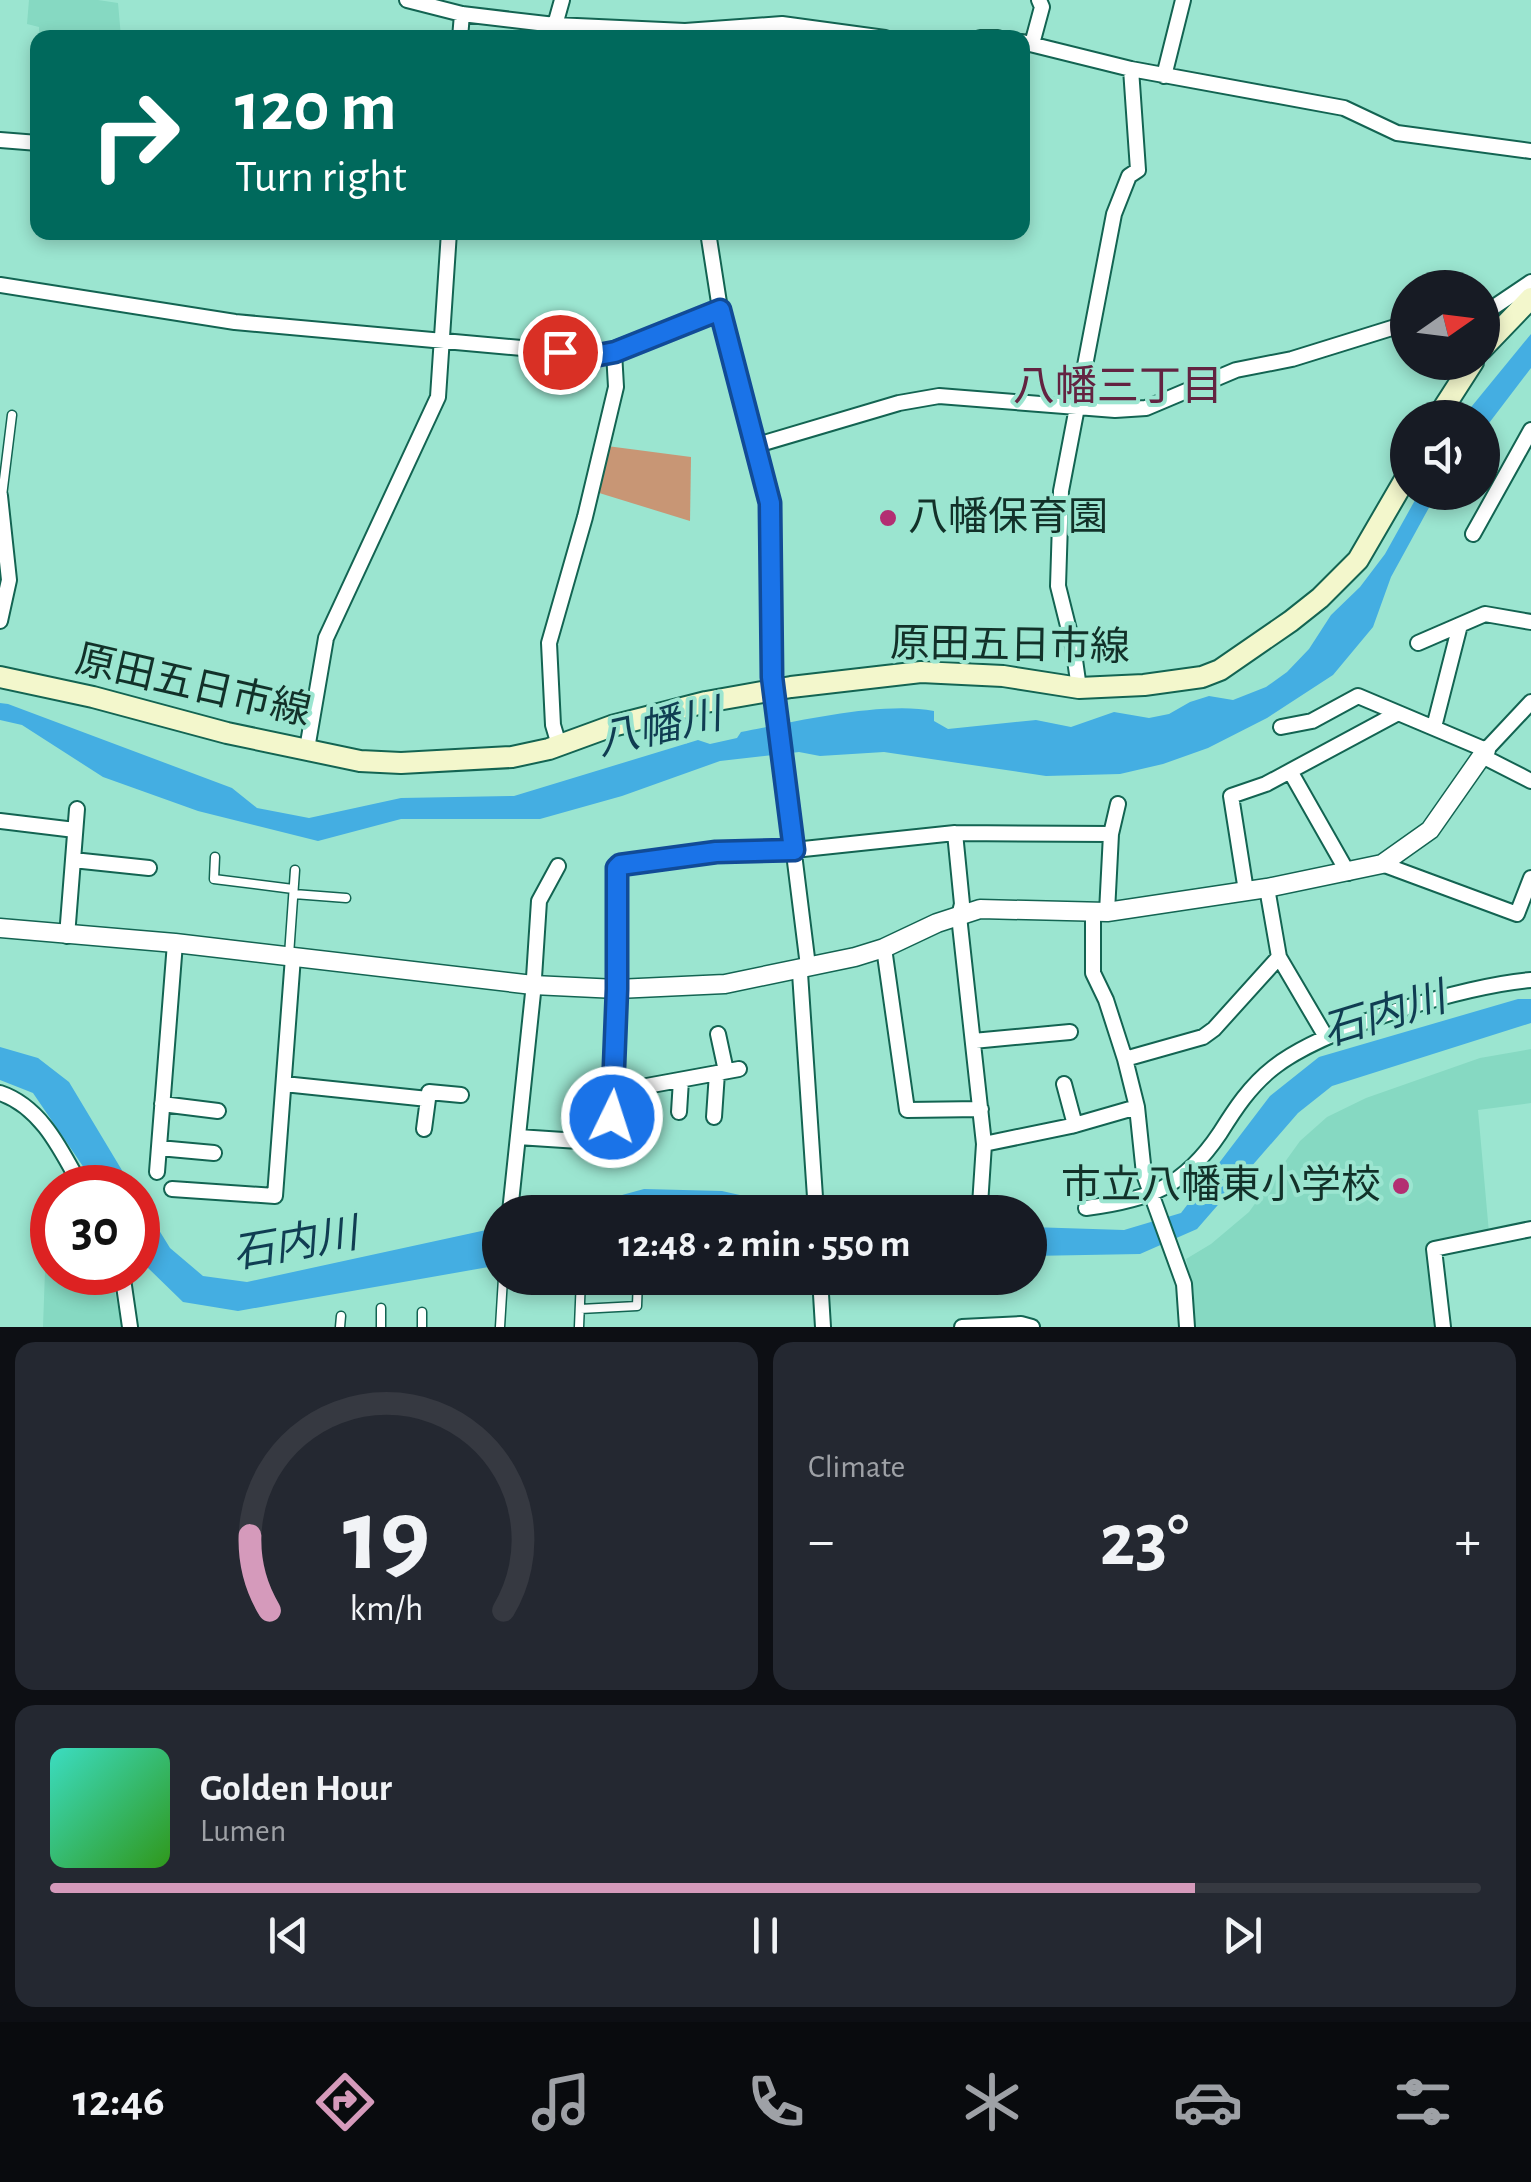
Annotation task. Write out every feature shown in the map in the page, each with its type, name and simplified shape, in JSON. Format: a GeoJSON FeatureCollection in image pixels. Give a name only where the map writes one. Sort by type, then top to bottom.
{"type":"FeatureCollection","features":[{"type":"Feature","properties":{"kind":"main road"},"geometry":{"type":"LineString","coordinates":[[1500,330],[1531,298]]}},
{"type":"Feature","properties":{"kind":"main road","name":"原田五日市線"},"geometry":{"type":"LineString","coordinates":[[0,678],[308,750],[360,761],[401,763],[512,757],[706,702],[921,672],[1003,676],[1078,688],[1163,682],[1202,677],[1220,670],[1320,598],[1358,560],[1390,505]]}},
{"type":"Feature","properties":{"kind":"street"},"geometry":{"type":"LineString","coordinates":[[407,0],[555,24],[633,30]]}},
{"type":"Feature","properties":{"kind":"street"},"geometry":{"type":"LineString","coordinates":[[555,24],[562,0]]}},
{"type":"Feature","properties":{"kind":"street"},"geometry":{"type":"LineString","coordinates":[[1030,36],[1042,7],[1039,0]]}},
{"type":"Feature","properties":{"kind":"street"},"geometry":{"type":"LineString","coordinates":[[1164,76],[1182,0]]}},
{"type":"Feature","properties":{"kind":"street"},"geometry":{"type":"LineString","coordinates":[[724,30],[782,24],[826,30]]}},
{"type":"Feature","properties":{"kind":"street"},"geometry":{"type":"LineString","coordinates":[[1030,44],[1164,76],[1344,108],[1397,133],[1531,151]]}},
{"type":"Feature","properties":{"kind":"street"},"geometry":{"type":"LineString","coordinates":[[1078,688],[1058,577],[1061,490],[1114,214],[1130,176],[1138,170],[1131,69]]}},
{"type":"Feature","properties":{"kind":"street"},"geometry":{"type":"LineString","coordinates":[[0,140],[30,142]]}},
{"type":"Feature","properties":{"kind":"street"},"geometry":{"type":"LineString","coordinates":[[308,750],[326,638],[434,412],[441,382],[449,240]]}},
{"type":"Feature","properties":{"kind":"street"},"geometry":{"type":"LineString","coordinates":[[709,240],[720,310],[770,503],[774,695],[808,966]]}},
{"type":"Feature","properties":{"kind":"street"},"geometry":{"type":"LineString","coordinates":[[1500,302],[1531,282]]}},
{"type":"Feature","properties":{"kind":"street"},"geometry":{"type":"LineString","coordinates":[[0,285],[235,322],[599,355],[720,310]]}},
{"type":"Feature","properties":{"kind":"street"},"geometry":{"type":"LineString","coordinates":[[757,445],[898,403],[939,396],[1146,408],[1236,370],[1292,359],[1390,329]]}},
{"type":"Feature","properties":{"kind":"street"},"geometry":{"type":"LineString","coordinates":[[559,745],[553,725],[549,643],[616,387],[614,352]]}},
{"type":"Feature","properties":{"kind":"street"},"geometry":{"type":"LineString","coordinates":[[1473,534],[1531,430]]}},
{"type":"Feature","properties":{"kind":"street"},"geometry":{"type":"LineString","coordinates":[[0,621],[9,580],[1,496]]}},
{"type":"Feature","properties":{"kind":"street"},"geometry":{"type":"LineString","coordinates":[[1418,643],[1484,614],[1531,622]]}},
{"type":"Feature","properties":{"kind":"street"},"geometry":{"type":"LineString","coordinates":[[1434,727],[1460,625]]}},
{"type":"Feature","properties":{"kind":"street"},"geometry":{"type":"LineString","coordinates":[[1282,727],[1312,721],[1358,696],[1434,727],[1531,781]]}},
{"type":"Feature","properties":{"kind":"street"},"geometry":{"type":"LineString","coordinates":[[0,928],[175,943],[533,985],[617,989],[725,984],[884,948],[937,922],[980,909],[1100,912],[1267,888],[1382,864],[1430,830],[1484,753],[1531,702]]}},
{"type":"Feature","properties":{"kind":"street"},"geometry":{"type":"LineString","coordinates":[[1246,891],[1231,796],[1290,771],[1398,713]]}},
{"type":"Feature","properties":{"kind":"street"},"geometry":{"type":"LineString","coordinates":[[1290,771],[1348,873]]}},
{"type":"Feature","properties":{"kind":"street"},"geometry":{"type":"LineString","coordinates":[[1118,804],[1093,973],[1125,1059],[1137,1106],[1144,1174],[1184,1284],[1186,1327]]}},
{"type":"Feature","properties":{"kind":"street"},"geometry":{"type":"LineString","coordinates":[[67,936],[77,809]]}},
{"type":"Feature","properties":{"kind":"street"},"geometry":{"type":"LineString","coordinates":[[0,821],[75,830]]}},
{"type":"Feature","properties":{"kind":"street"},"geometry":{"type":"LineString","coordinates":[[955,832],[962,904],[959,916],[984,1144],[981,1195]]}},
{"type":"Feature","properties":{"kind":"street"},"geometry":{"type":"LineString","coordinates":[[518,1137],[609,1143],[620,865],[716,852],[794,850],[955,832],[1112,834]]}},
{"type":"Feature","properties":{"kind":"street"},"geometry":{"type":"LineString","coordinates":[[73,860],[150,868]]}},
{"type":"Feature","properties":{"kind":"street"},"geometry":{"type":"LineString","coordinates":[[1382,864],[1518,914],[1526,906],[1531,878]]}},
{"type":"Feature","properties":{"kind":"street"},"geometry":{"type":"LineString","coordinates":[[512,1195],[539,901],[558,866]]}},
{"type":"Feature","properties":{"kind":"street"},"geometry":{"type":"LineString","coordinates":[[1267,888],[1279,957],[1326,1037]]}},
{"type":"Feature","properties":{"kind":"street"},"geometry":{"type":"LineString","coordinates":[[158,1165],[175,943]]}},
{"type":"Feature","properties":{"kind":"street"},"geometry":{"type":"LineString","coordinates":[[884,948],[907,1110],[981,1109]]}},
{"type":"Feature","properties":{"kind":"street"},"geometry":{"type":"LineString","coordinates":[[172,1188],[275,1196],[291,957]]}},
{"type":"Feature","properties":{"kind":"street"},"geometry":{"type":"LineString","coordinates":[[1125,1059],[1203,1036],[1279,957]]}},
{"type":"Feature","properties":{"kind":"street"},"geometry":{"type":"LineString","coordinates":[[808,966],[800,973],[815,1195]]}},
{"type":"Feature","properties":{"kind":"street"},"geometry":{"type":"LineString","coordinates":[[1086,1208],[1151,1198],[1164,1190],[1201,1160],[1236,1107],[1289,1055],[1326,1037],[1438,999],[1531,980]]}},
{"type":"Feature","properties":{"kind":"street"},"geometry":{"type":"LineString","coordinates":[[973,1041],[1070,1032]]}},
{"type":"Feature","properties":{"kind":"street"},"geometry":{"type":"LineString","coordinates":[[714,1116],[727,1071],[718,1034]]}},
{"type":"Feature","properties":{"kind":"street"},"geometry":{"type":"LineString","coordinates":[[614,1092],[727,1071]]}},
{"type":"Feature","properties":{"kind":"street"},"geometry":{"type":"LineString","coordinates":[[678,1112],[681,1080]]}},
{"type":"Feature","properties":{"kind":"street"},"geometry":{"type":"LineString","coordinates":[[284,1084],[428,1099]]}},
{"type":"Feature","properties":{"kind":"street"},"geometry":{"type":"LineString","coordinates":[[1064,1084],[1075,1125]]}},
{"type":"Feature","properties":{"kind":"street"},"geometry":{"type":"LineString","coordinates":[[424,1128],[429,1092],[460,1095]]}},
{"type":"Feature","properties":{"kind":"street"},"geometry":{"type":"LineString","coordinates":[[0,1093],[12,1097],[42,1122],[68,1165]]}},
{"type":"Feature","properties":{"kind":"street"},"geometry":{"type":"LineString","coordinates":[[162,1104],[218,1110]]}},
{"type":"Feature","properties":{"kind":"street"},"geometry":{"type":"LineString","coordinates":[[984,1144],[1075,1125],[1137,1106]]}},
{"type":"Feature","properties":{"kind":"street"},"geometry":{"type":"LineString","coordinates":[[159,1148],[214,1154]]}},
{"type":"Feature","properties":{"kind":"street"},"geometry":{"type":"LineString","coordinates":[[1442,1327],[1434,1249],[1531,1229]]}},
{"type":"Feature","properties":{"kind":"street"},"geometry":{"type":"LineString","coordinates":[[125,1295],[130,1327]]}},
{"type":"Feature","properties":{"kind":"street"},"geometry":{"type":"LineString","coordinates":[[821,1295],[823,1327]]}},
{"type":"Feature","properties":{"kind":"street"},"geometry":{"type":"LineString","coordinates":[[962,1327],[1032,1327]]}},
{"type":"Feature","properties":{"kind":"lane"},"geometry":{"type":"LineString","coordinates":[[1,496],[3,451],[12,415]]}},
{"type":"Feature","properties":{"kind":"lane"},"geometry":{"type":"LineString","coordinates":[[215,858],[214,879],[346,898]]}},
{"type":"Feature","properties":{"kind":"lane"},"geometry":{"type":"LineString","coordinates":[[291,957],[295,870]]}},
{"type":"Feature","properties":{"kind":"lane"},"geometry":{"type":"LineString","coordinates":[[500,1327],[502,1295]]}},
{"type":"Feature","properties":{"kind":"lane"},"geometry":{"type":"LineString","coordinates":[[580,1295],[580,1327]]}},
{"type":"Feature","properties":{"kind":"lane"},"geometry":{"type":"LineString","coordinates":[[580,1308],[637,1306],[637,1295]]}},
{"type":"Feature","properties":{"kind":"lane"},"geometry":{"type":"LineString","coordinates":[[381,1327],[382,1308]]}},
{"type":"Feature","properties":{"kind":"lane"},"geometry":{"type":"LineString","coordinates":[[422,1312],[422,1327]]}},
{"type":"Feature","properties":{"kind":"lane"},"geometry":{"type":"LineString","coordinates":[[340,1327],[341,1316]]}},
{"type":"Feature","properties":{"kind":"shaded area"},"geometry":{"type":"Polygon","coordinates":[[[29,0],[98,0],[118,3],[120,30],[39,30],[27,24],[29,0]]]}},
{"type":"Feature","properties":{"kind":"shaded area"},"geometry":{"type":"Polygon","coordinates":[[[607,446],[691,457],[690,521],[596,492],[607,446]]]}},
{"type":"Feature","properties":{"kind":"shaded area"},"geometry":{"type":"Polygon","coordinates":[[[1531,1049],[1531,1103],[1478,1110],[1489,1233],[1428,1246],[1436,1327],[1193,1327],[1194,1293],[1186,1259],[1249,1212],[1300,1141],[1327,1117],[1366,1098],[1480,1058],[1531,1049]]]}},
{"type":"Feature","properties":{"kind":"shaded area"},"geometry":{"type":"Polygon","coordinates":[[[44,1295],[115,1295],[122,1327],[43,1327],[44,1295]]]}},
{"type":"Feature","properties":{"kind":"water"},"geometry":{"type":"Polygon","coordinates":[[[1531,334],[1531,368],[1500,409],[1500,400],[1477,400],[1493,380],[1500,380],[1500,372],[1531,334]]]}},
{"type":"Feature","properties":{"kind":"water"},"geometry":{"type":"Polygon","coordinates":[[[1410,510],[1428,510],[1391,577],[1373,627],[1333,675],[1267,718],[1208,748],[1120,774],[1046,776],[884,752],[820,756],[799,752],[720,761],[622,796],[540,819],[401,819],[318,841],[198,811],[103,777],[22,725],[0,720],[0,703],[8,704],[232,788],[257,808],[309,818],[401,798],[514,796],[698,740],[710,744],[737,738],[741,732],[864,711],[934,711],[934,721],[948,729],[1036,720],[1071,727],[1114,712],[1149,718],[1169,714],[1209,696],[1233,700],[1266,687],[1287,672],[1385,554],[1410,510]]]}},
{"type":"Feature","properties":{"kind":"water"},"geometry":{"type":"Polygon","coordinates":[[[1518,999],[1531,999],[1531,1023],[1332,1086],[1298,1113],[1197,1229],[1140,1254],[1047,1256],[1047,1228],[1124,1230],[1181,1213],[1270,1096],[1319,1057],[1518,999]]]}},
{"type":"Feature","properties":{"kind":"water"},"geometry":{"type":"Polygon","coordinates":[[[0,1047],[38,1058],[69,1082],[119,1165],[82,1165],[33,1093],[0,1080],[0,1047]]]}},
{"type":"Feature","properties":{"kind":"water"},"geometry":{"type":"Polygon","coordinates":[[[644,1189],[740,1195],[622,1195],[644,1189]]]}},
{"type":"Feature","properties":{"kind":"water"},"geometry":{"type":"Polygon","coordinates":[[[482,1231],[482,1268],[238,1311],[183,1302],[160,1280],[160,1232],[170,1248],[203,1276],[247,1282],[482,1231]]]}},
{"type":"Feature","properties":{"kind":"place","name":"八幡保育園"},"geometry":{"type":"Point","coordinates":[888,518]}},
{"type":"Feature","properties":{"kind":"place","name":"市立八幡東小学校"},"geometry":{"type":"Point","coordinates":[1401,1186]}},
{"type":"Feature","properties":{"kind":"district","name":"八幡三丁目"},"geometry":{"type":"Point","coordinates":[1118,387]}},
{"type":"Feature","properties":{"kind":"route"},"geometry":{"type":"LineString","coordinates":[[560,352],[615,352],[720,310],[769,492],[772,677],[794,850],[716,852],[617,868],[612,1117]]}},
{"type":"Feature","properties":{"kind":"water label","name":"八幡川"},"geometry":{"type":"Point","coordinates":[659,728]}},
{"type":"Feature","properties":{"kind":"water label","name":"石内川"},"geometry":{"type":"Point","coordinates":[1384,1015]}},
{"type":"Feature","properties":{"kind":"water label","name":"石内川"},"geometry":{"type":"Point","coordinates":[295,1244]}}]}
